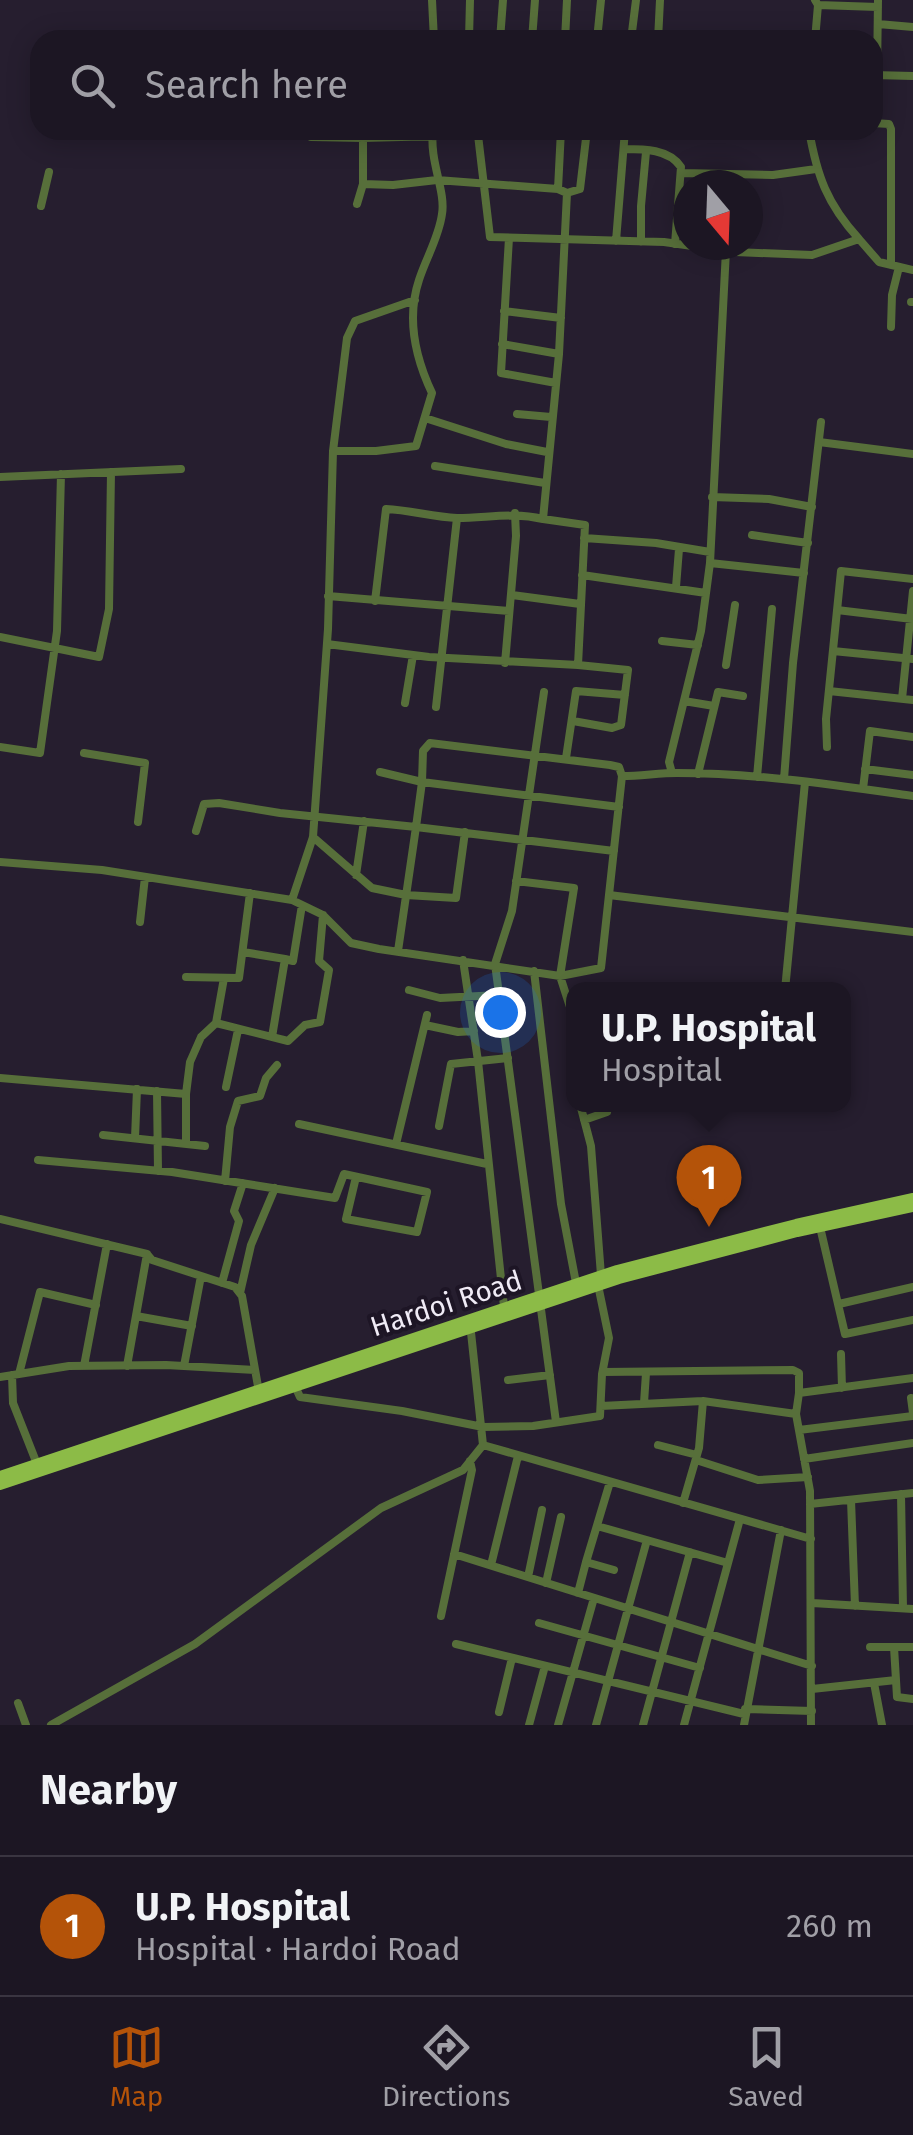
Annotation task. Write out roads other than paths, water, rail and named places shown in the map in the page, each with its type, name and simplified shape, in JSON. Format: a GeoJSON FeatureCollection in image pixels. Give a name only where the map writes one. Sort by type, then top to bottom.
{"type":"FeatureCollection","features":[{"type":"Feature","properties":{"kind":"main road","name":"Hardoi Road"},"geometry":{"type":"LineString","coordinates":[[0,1476],[600,1280],[796,1224],[913,1198]]}},
{"type":"Feature","properties":{"kind":"main road","name":"Hardoi Road"},"geometry":{"type":"LineString","coordinates":[[0,1485],[260,1393],[294,1386],[470,1323],[504,1307],[540,1300],[576,1283],[913,1207]]}},
{"type":"Feature","properties":{"kind":"street"},"geometry":{"type":"LineString","coordinates":[[432,0],[434,30]]}},
{"type":"Feature","properties":{"kind":"street"},"geometry":{"type":"LineString","coordinates":[[469,30],[470,0]]}},
{"type":"Feature","properties":{"kind":"street"},"geometry":{"type":"LineString","coordinates":[[501,30],[503,0]]}},
{"type":"Feature","properties":{"kind":"street"},"geometry":{"type":"LineString","coordinates":[[533,30],[535,0]]}},
{"type":"Feature","properties":{"kind":"street"},"geometry":{"type":"LineString","coordinates":[[566,30],[567,0]]}},
{"type":"Feature","properties":{"kind":"street"},"geometry":{"type":"LineString","coordinates":[[598,30],[601,0]]}},
{"type":"Feature","properties":{"kind":"street"},"geometry":{"type":"LineString","coordinates":[[632,30],[636,0]]}},
{"type":"Feature","properties":{"kind":"street"},"geometry":{"type":"LineString","coordinates":[[658,30],[660,0]]}},
{"type":"Feature","properties":{"kind":"street"},"geometry":{"type":"LineString","coordinates":[[815,30],[817,2],[878,4],[878,30]]}},
{"type":"Feature","properties":{"kind":"street"},"geometry":{"type":"LineString","coordinates":[[878,24],[913,27]]}},
{"type":"Feature","properties":{"kind":"street"},"geometry":{"type":"LineString","coordinates":[[883,75],[913,76]]}},
{"type":"Feature","properties":{"kind":"street"},"geometry":{"type":"LineString","coordinates":[[883,124],[889,124],[891,129],[895,266],[890,328]]}},
{"type":"Feature","properties":{"kind":"street"},"geometry":{"type":"LineString","coordinates":[[357,204],[363,184],[363,140]]}},
{"type":"Feature","properties":{"kind":"street"},"geometry":{"type":"LineString","coordinates":[[333,451],[416,446],[425,418],[432,392],[418,364],[412,329],[417,284],[444,211],[431,151],[432,140]]}},
{"type":"Feature","properties":{"kind":"street"},"geometry":{"type":"LineString","coordinates":[[479,140],[490,236],[673,244]]}},
{"type":"Feature","properties":{"kind":"street"},"geometry":{"type":"LineString","coordinates":[[543,519],[566,241],[561,140]]}},
{"type":"Feature","properties":{"kind":"street"},"geometry":{"type":"LineString","coordinates":[[363,184],[437,180],[562,191],[580,189],[586,140]]}},
{"type":"Feature","properties":{"kind":"street"},"geometry":{"type":"LineString","coordinates":[[616,241],[624,140]]}},
{"type":"Feature","properties":{"kind":"street"},"geometry":{"type":"LineString","coordinates":[[811,140],[816,169],[840,218],[879,262],[913,270]]}},
{"type":"Feature","properties":{"kind":"street"},"geometry":{"type":"LineString","coordinates":[[624,148],[675,157],[682,170]]}},
{"type":"Feature","properties":{"kind":"street"},"geometry":{"type":"LineString","coordinates":[[642,242],[646,152]]}},
{"type":"Feature","properties":{"kind":"street"},"geometry":{"type":"LineString","coordinates":[[763,174],[816,169]]}},
{"type":"Feature","properties":{"kind":"street"},"geometry":{"type":"LineString","coordinates":[[41,206],[49,172]]}},
{"type":"Feature","properties":{"kind":"street"},"geometry":{"type":"LineString","coordinates":[[509,238],[500,373],[556,383]]}},
{"type":"Feature","properties":{"kind":"street"},"geometry":{"type":"LineString","coordinates":[[763,252],[812,254],[859,239]]}},
{"type":"Feature","properties":{"kind":"street"},"geometry":{"type":"LineString","coordinates":[[672,772],[670,762],[698,645],[710,563],[725,260]]}},
{"type":"Feature","properties":{"kind":"street"},"geometry":{"type":"LineString","coordinates":[[292,900],[312,837],[327,644],[333,451],[347,338],[356,321],[415,300]]}},
{"type":"Feature","properties":{"kind":"street"},"geometry":{"type":"LineString","coordinates":[[504,311],[562,318]]}},
{"type":"Feature","properties":{"kind":"street"},"geometry":{"type":"LineString","coordinates":[[502,344],[559,354]]}},
{"type":"Feature","properties":{"kind":"street"},"geometry":{"type":"LineString","coordinates":[[517,414],[552,418]]}},
{"type":"Feature","properties":{"kind":"street"},"geometry":{"type":"LineString","coordinates":[[425,418],[506,444],[547,452]]}},
{"type":"Feature","properties":{"kind":"street"},"geometry":{"type":"LineString","coordinates":[[784,780],[822,422]]}},
{"type":"Feature","properties":{"kind":"street"},"geometry":{"type":"LineString","coordinates":[[819,442],[913,454]]}},
{"type":"Feature","properties":{"kind":"street"},"geometry":{"type":"LineString","coordinates":[[435,466],[545,483]]}},
{"type":"Feature","properties":{"kind":"street"},"geometry":{"type":"LineString","coordinates":[[0,478],[181,469]]}},
{"type":"Feature","properties":{"kind":"street"},"geometry":{"type":"LineString","coordinates":[[0,637],[99,657],[109,609],[111,472]]}},
{"type":"Feature","properties":{"kind":"street"},"geometry":{"type":"LineString","coordinates":[[0,747],[40,754],[55,648],[61,474]]}},
{"type":"Feature","properties":{"kind":"street"},"geometry":{"type":"LineString","coordinates":[[712,497],[768,499],[812,507]]}},
{"type":"Feature","properties":{"kind":"street"},"geometry":{"type":"LineString","coordinates":[[375,601],[386,510],[423,511],[457,518],[515,513],[585,524],[578,665]]}},
{"type":"Feature","properties":{"kind":"street"},"geometry":{"type":"LineString","coordinates":[[506,663],[515,513]]}},
{"type":"Feature","properties":{"kind":"street"},"geometry":{"type":"LineString","coordinates":[[436,707],[457,518]]}},
{"type":"Feature","properties":{"kind":"street"},"geometry":{"type":"LineString","coordinates":[[752,536],[808,542]]}},
{"type":"Feature","properties":{"kind":"street"},"geometry":{"type":"LineString","coordinates":[[584,538],[710,552]]}},
{"type":"Feature","properties":{"kind":"street"},"geometry":{"type":"LineString","coordinates":[[676,586],[678,549]]}},
{"type":"Feature","properties":{"kind":"street"},"geometry":{"type":"LineString","coordinates":[[710,563],[804,573]]}},
{"type":"Feature","properties":{"kind":"street"},"geometry":{"type":"LineString","coordinates":[[827,748],[841,571],[913,579]]}},
{"type":"Feature","properties":{"kind":"street"},"geometry":{"type":"LineString","coordinates":[[582,575],[706,593]]}},
{"type":"Feature","properties":{"kind":"street"},"geometry":{"type":"LineString","coordinates":[[902,698],[910,659],[913,591]]}},
{"type":"Feature","properties":{"kind":"street"},"geometry":{"type":"LineString","coordinates":[[512,595],[580,604]]}},
{"type":"Feature","properties":{"kind":"street"},"geometry":{"type":"LineString","coordinates":[[328,596],[509,611]]}},
{"type":"Feature","properties":{"kind":"street"},"geometry":{"type":"LineString","coordinates":[[726,665],[735,605]]}},
{"type":"Feature","properties":{"kind":"street"},"geometry":{"type":"LineString","coordinates":[[757,777],[772,610]]}},
{"type":"Feature","properties":{"kind":"street"},"geometry":{"type":"LineString","coordinates":[[837,610],[912,619]]}},
{"type":"Feature","properties":{"kind":"street"},"geometry":{"type":"LineString","coordinates":[[662,640],[698,645]]}},
{"type":"Feature","properties":{"kind":"street"},"geometry":{"type":"LineString","coordinates":[[327,644],[442,658],[628,670],[621,725],[612,728],[573,721]]}},
{"type":"Feature","properties":{"kind":"street"},"geometry":{"type":"LineString","coordinates":[[833,651],[910,659]]}},
{"type":"Feature","properties":{"kind":"street"},"geometry":{"type":"LineString","coordinates":[[406,703],[413,655]]}},
{"type":"Feature","properties":{"kind":"street"},"geometry":{"type":"LineString","coordinates":[[829,690],[913,700]]}},
{"type":"Feature","properties":{"kind":"street"},"geometry":{"type":"LineString","coordinates":[[566,758],[576,691],[625,695]]}},
{"type":"Feature","properties":{"kind":"street"},"geometry":{"type":"LineString","coordinates":[[544,692],[512,911],[496,964],[556,1422]]}},
{"type":"Feature","properties":{"kind":"street"},"geometry":{"type":"LineString","coordinates":[[698,774],[718,692],[743,696]]}},
{"type":"Feature","properties":{"kind":"street"},"geometry":{"type":"LineString","coordinates":[[684,701],[714,706]]}},
{"type":"Feature","properties":{"kind":"street"},"geometry":{"type":"LineString","coordinates":[[863,789],[870,731],[913,737]]}},
{"type":"Feature","properties":{"kind":"street"},"geometry":{"type":"LineString","coordinates":[[0,862],[102,870],[292,900],[323,914],[351,943],[398,952],[496,964],[560,976],[601,968],[622,776],[619,767],[430,744],[422,751],[422,782],[398,952]]}},
{"type":"Feature","properties":{"kind":"street"},"geometry":{"type":"LineString","coordinates":[[84,753],[146,763],[138,822]]}},
{"type":"Feature","properties":{"kind":"street"},"geometry":{"type":"LineString","coordinates":[[865,769],[913,775]]}},
{"type":"Feature","properties":{"kind":"street"},"geometry":{"type":"LineString","coordinates":[[380,772],[422,782],[619,807]]}},
{"type":"Feature","properties":{"kind":"street"},"geometry":{"type":"LineString","coordinates":[[622,776],[652,777],[672,772],[757,777],[913,796]]}},
{"type":"Feature","properties":{"kind":"street"},"geometry":{"type":"LineString","coordinates":[[786,982],[805,782]]}},
{"type":"Feature","properties":{"kind":"street"},"geometry":{"type":"LineString","coordinates":[[196,831],[204,804],[219,803],[614,851]]}},
{"type":"Feature","properties":{"kind":"street"},"geometry":{"type":"LineString","coordinates":[[356,875],[364,820]]}},
{"type":"Feature","properties":{"kind":"street"},"geometry":{"type":"LineString","coordinates":[[312,837],[372,888],[456,898],[465,832]]}},
{"type":"Feature","properties":{"kind":"street"},"geometry":{"type":"LineString","coordinates":[[140,922],[146,877]]}},
{"type":"Feature","properties":{"kind":"street"},"geometry":{"type":"LineString","coordinates":[[516,880],[574,888],[560,976],[566,995]]}},
{"type":"Feature","properties":{"kind":"street"},"geometry":{"type":"LineString","coordinates":[[186,978],[239,978],[250,893]]}},
{"type":"Feature","properties":{"kind":"street"},"geometry":{"type":"LineString","coordinates":[[610,894],[913,932]]}},
{"type":"Feature","properties":{"kind":"street"},"geometry":{"type":"LineString","coordinates":[[242,952],[293,961],[302,905]]}},
{"type":"Feature","properties":{"kind":"street"},"geometry":{"type":"LineString","coordinates":[[216,1023],[288,1041],[305,1025],[320,1022],[329,970],[319,961],[323,914]]}},
{"type":"Feature","properties":{"kind":"street"},"geometry":{"type":"LineString","coordinates":[[272,1038],[285,959]]}},
{"type":"Feature","properties":{"kind":"street"},"geometry":{"type":"LineString","coordinates":[[462,960],[478,1061],[504,1307]]}},
{"type":"Feature","properties":{"kind":"street"},"geometry":{"type":"LineString","coordinates":[[534,971],[561,1204],[576,1283]]}},
{"type":"Feature","properties":{"kind":"street"},"geometry":{"type":"LineString","coordinates":[[186,1142],[190,1062],[201,1037],[216,1023],[224,978]]}},
{"type":"Feature","properties":{"kind":"street"},"geometry":{"type":"LineString","coordinates":[[409,990],[440,998],[499,995]]}},
{"type":"Feature","properties":{"kind":"street"},"geometry":{"type":"LineString","coordinates":[[396,1144],[426,1020],[458,1032],[474,1031]]}},
{"type":"Feature","properties":{"kind":"street"},"geometry":{"type":"LineString","coordinates":[[226,1087],[238,1030]]}},
{"type":"Feature","properties":{"kind":"street"},"geometry":{"type":"LineString","coordinates":[[439,1126],[451,1064],[508,1058]]}},
{"type":"Feature","properties":{"kind":"street"},"geometry":{"type":"LineString","coordinates":[[225,1180],[230,1127],[238,1101],[260,1096],[266,1078],[277,1066]]}},
{"type":"Feature","properties":{"kind":"street"},"geometry":{"type":"LineString","coordinates":[[0,1078],[137,1090],[200,1091]]}},
{"type":"Feature","properties":{"kind":"street"},"geometry":{"type":"LineString","coordinates":[[135,1138],[137,1090]]}},
{"type":"Feature","properties":{"kind":"street"},"geometry":{"type":"LineString","coordinates":[[157,1091],[158,1171]]}},
{"type":"Feature","properties":{"kind":"street"},"geometry":{"type":"LineString","coordinates":[[294,1386],[300,1398],[402,1411],[482,1427],[600,1416],[609,1338],[600,1280],[590,1146],[582,1112]]}},
{"type":"Feature","properties":{"kind":"street"},"geometry":{"type":"LineString","coordinates":[[584,1120],[607,1112]]}},
{"type":"Feature","properties":{"kind":"street"},"geometry":{"type":"LineString","coordinates":[[299,1124],[487,1164]]}},
{"type":"Feature","properties":{"kind":"street"},"geometry":{"type":"LineString","coordinates":[[103,1135],[205,1146]]}},
{"type":"Feature","properties":{"kind":"street"},"geometry":{"type":"LineString","coordinates":[[38,1160],[158,1171],[335,1198],[344,1174],[427,1192],[417,1232],[346,1220],[356,1177]]}},
{"type":"Feature","properties":{"kind":"street"},"geometry":{"type":"LineString","coordinates":[[222,1283],[239,1222],[234,1211],[244,1183]]}},
{"type":"Feature","properties":{"kind":"street"},"geometry":{"type":"LineString","coordinates":[[260,1393],[240,1294],[251,1245],[274,1188]]}},
{"type":"Feature","properties":{"kind":"street"},"geometry":{"type":"LineString","coordinates":[[0,1219],[147,1254],[152,1260],[235,1288],[240,1294]]}},
{"type":"Feature","properties":{"kind":"street"},"geometry":{"type":"LineString","coordinates":[[820,1227],[846,1334],[913,1320]]}},
{"type":"Feature","properties":{"kind":"street"},"geometry":{"type":"LineString","coordinates":[[84,1366],[107,1244]]}},
{"type":"Feature","properties":{"kind":"street"},"geometry":{"type":"LineString","coordinates":[[127,1366],[147,1254]]}},
{"type":"Feature","properties":{"kind":"street"},"geometry":{"type":"LineString","coordinates":[[184,1366],[201,1276]]}},
{"type":"Feature","properties":{"kind":"street"},"geometry":{"type":"LineString","coordinates":[[838,1304],[913,1287]]}},
{"type":"Feature","properties":{"kind":"street"},"geometry":{"type":"LineString","coordinates":[[37,1464],[13,1403],[15,1375],[40,1292],[96,1305]]}},
{"type":"Feature","properties":{"kind":"street"},"geometry":{"type":"LineString","coordinates":[[136,1316],[192,1326]]}},
{"type":"Feature","properties":{"kind":"street"},"geometry":{"type":"LineString","coordinates":[[51,1725],[195,1644],[382,1508],[463,1470],[484,1445],[470,1323]]}},
{"type":"Feature","properties":{"kind":"street"},"geometry":{"type":"LineString","coordinates":[[842,1354],[842,1388]]}},
{"type":"Feature","properties":{"kind":"street"},"geometry":{"type":"LineString","coordinates":[[0,1377],[84,1366],[255,1370]]}},
{"type":"Feature","properties":{"kind":"street"},"geometry":{"type":"LineString","coordinates":[[603,1372],[799,1373],[796,1414],[810,1504],[811,1725]]}},
{"type":"Feature","properties":{"kind":"street"},"geometry":{"type":"LineString","coordinates":[[644,1403],[646,1373]]}},
{"type":"Feature","properties":{"kind":"street"},"geometry":{"type":"LineString","coordinates":[[508,1380],[550,1375]]}},
{"type":"Feature","properties":{"kind":"street"},"geometry":{"type":"LineString","coordinates":[[799,1393],[913,1378]]}},
{"type":"Feature","properties":{"kind":"street"},"geometry":{"type":"LineString","coordinates":[[799,1430],[913,1414],[911,1398]]}},
{"type":"Feature","properties":{"kind":"street"},"geometry":{"type":"LineString","coordinates":[[601,1406],[703,1401],[796,1414]]}},
{"type":"Feature","properties":{"kind":"street"},"geometry":{"type":"LineString","coordinates":[[683,1503],[696,1458],[703,1401]]}},
{"type":"Feature","properties":{"kind":"street"},"geometry":{"type":"LineString","coordinates":[[804,1459],[913,1443]]}},
{"type":"Feature","properties":{"kind":"street"},"geometry":{"type":"LineString","coordinates":[[484,1445],[811,1539]]}},
{"type":"Feature","properties":{"kind":"street"},"geometry":{"type":"LineString","coordinates":[[658,1445],[758,1480],[808,1477]]}},
{"type":"Feature","properties":{"kind":"street"},"geometry":{"type":"LineString","coordinates":[[491,1566],[518,1456]]}},
{"type":"Feature","properties":{"kind":"street"},"geometry":{"type":"LineString","coordinates":[[441,1616],[472,1470],[470,1462]]}},
{"type":"Feature","properties":{"kind":"street"},"geometry":{"type":"LineString","coordinates":[[578,1593],[610,1482]]}},
{"type":"Feature","properties":{"kind":"street"},"geometry":{"type":"LineString","coordinates":[[810,1504],[913,1493]]}},
{"type":"Feature","properties":{"kind":"street"},"geometry":{"type":"LineString","coordinates":[[812,1603],[908,1609],[901,1494]]}},
{"type":"Feature","properties":{"kind":"street"},"geometry":{"type":"LineString","coordinates":[[851,1500],[855,1606]]}},
{"type":"Feature","properties":{"kind":"street"},"geometry":{"type":"LineString","coordinates":[[528,1577],[542,1510]]}},
{"type":"Feature","properties":{"kind":"street"},"geometry":{"type":"LineString","coordinates":[[546,1583],[562,1517]]}},
{"type":"Feature","properties":{"kind":"street"},"geometry":{"type":"LineString","coordinates":[[684,1725],[740,1519]]}},
{"type":"Feature","properties":{"kind":"street"},"geometry":{"type":"LineString","coordinates":[[597,1526],[728,1563]]}},
{"type":"Feature","properties":{"kind":"street"},"geometry":{"type":"LineString","coordinates":[[744,1725],[781,1530]]}},
{"type":"Feature","properties":{"kind":"street"},"geometry":{"type":"LineString","coordinates":[[596,1725],[647,1540]]}},
{"type":"Feature","properties":{"kind":"street"},"geometry":{"type":"LineString","coordinates":[[644,1725],[690,1552]]}},
{"type":"Feature","properties":{"kind":"street"},"geometry":{"type":"LineString","coordinates":[[454,1554],[812,1666]]}},
{"type":"Feature","properties":{"kind":"street"},"geometry":{"type":"LineString","coordinates":[[586,1562],[614,1570]]}},
{"type":"Feature","properties":{"kind":"street"},"geometry":{"type":"LineString","coordinates":[[558,1725],[594,1598]]}},
{"type":"Feature","properties":{"kind":"street"},"geometry":{"type":"LineString","coordinates":[[539,1624],[700,1668]]}},
{"type":"Feature","properties":{"kind":"street"},"geometry":{"type":"LineString","coordinates":[[456,1644],[691,1701],[745,1711],[812,1711]]}},
{"type":"Feature","properties":{"kind":"street"},"geometry":{"type":"LineString","coordinates":[[894,1646],[898,1699],[913,1699]]}},
{"type":"Feature","properties":{"kind":"street"},"geometry":{"type":"LineString","coordinates":[[870,1648],[913,1647]]}},
{"type":"Feature","properties":{"kind":"street"},"geometry":{"type":"LineString","coordinates":[[499,1712],[512,1658]]}},
{"type":"Feature","properties":{"kind":"street"},"geometry":{"type":"LineString","coordinates":[[528,1725],[545,1666]]}},
{"type":"Feature","properties":{"kind":"street"},"geometry":{"type":"LineString","coordinates":[[812,1689],[896,1680]]}},
{"type":"Feature","properties":{"kind":"street"},"geometry":{"type":"LineString","coordinates":[[874,1682],[882,1725]]}},
{"type":"Feature","properties":{"kind":"street"},"geometry":{"type":"LineString","coordinates":[[18,1704],[26,1725]]}},
{"type":"Feature","properties":{"kind":"place","name":"U.P. Hospital"},"geometry":{"type":"Point","coordinates":[709,1227]}}]}
